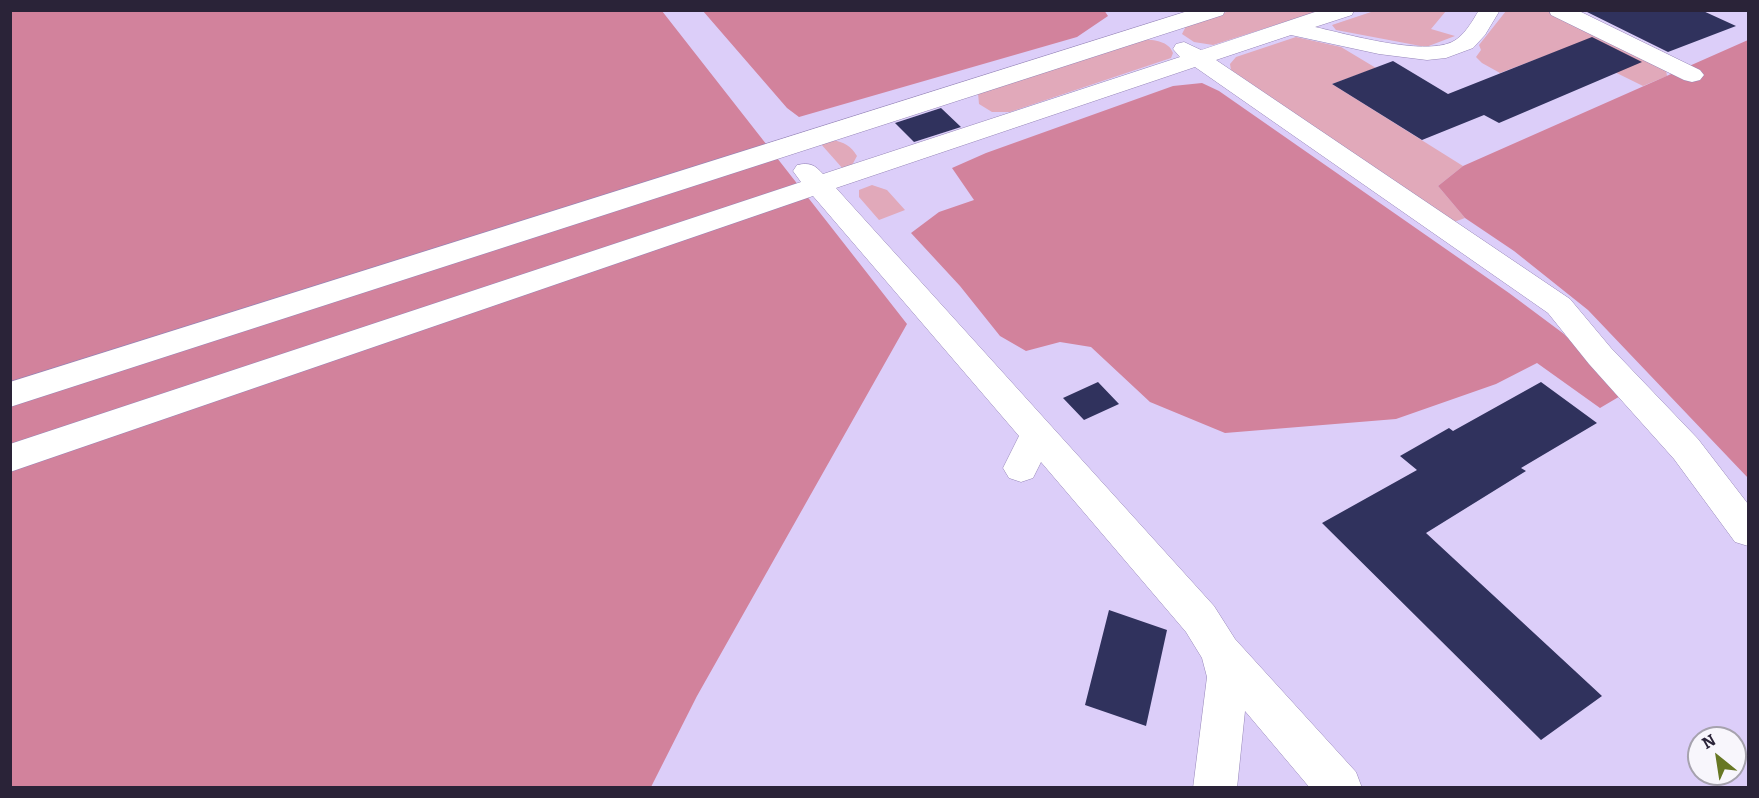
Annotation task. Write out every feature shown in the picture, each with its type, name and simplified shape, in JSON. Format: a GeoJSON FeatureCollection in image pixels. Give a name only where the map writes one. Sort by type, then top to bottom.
{"type":"FeatureCollection","features":[{"type":"Feature","properties":{"kind":"street"},"geometry":{"type":"LineString","coordinates":[[10,394],[1215,10]]}},
{"type":"Feature","properties":{"kind":"street"},"geometry":{"type":"LineString","coordinates":[[10,458],[1344,10]]}},
{"type":"Feature","properties":{"kind":"street"},"geometry":{"type":"LineString","coordinates":[[1291,28],[1410,53],[1438,53],[1461,46],[1479,28],[1490,10]]}},
{"type":"Feature","properties":{"kind":"street"},"geometry":{"type":"LineString","coordinates":[[1559,10],[1692,75]]}},
{"type":"Feature","properties":{"kind":"street"},"geometry":{"type":"LineString","coordinates":[[1156,29],[1560,306],[1600,356],[1686,449],[1749,531]]}},
{"type":"Feature","properties":{"kind":"street"},"geometry":{"type":"LineString","coordinates":[[852,126],[887,162]]}},
{"type":"Feature","properties":{"kind":"street"},"geometry":{"type":"LineString","coordinates":[[786,147],[1200,619],[1220,652],[1340,788]]}},
{"type":"Feature","properties":{"kind":"street"},"geometry":{"type":"LineString","coordinates":[[1021,468],[1037,434]]}},
{"type":"Feature","properties":{"kind":"street"},"geometry":{"type":"LineString","coordinates":[[1215,788],[1228,677],[1220,652]]}},
{"type":"Feature","properties":{"kind":"shaded area"},"geometry":{"type":"Polygon","coordinates":[[[1104,10],[1108,16],[1077,37],[799,117],[787,108],[703,11],[1104,10]]]}},
{"type":"Feature","properties":{"kind":"shaded area"},"geometry":{"type":"Polygon","coordinates":[[[10,11],[662,11],[907,324],[697,696],[651,787],[11,787],[10,11]]]}},
{"type":"Feature","properties":{"kind":"shaded area"},"geometry":{"type":"Polygon","coordinates":[[[1230,11],[1319,11],[1213,45],[1194,42],[1182,34],[1187,24],[1230,11]]]}},
{"type":"Feature","properties":{"kind":"shaded area"},"geometry":{"type":"Polygon","coordinates":[[[1374,11],[1446,11],[1431,29],[1455,36],[1426,47],[1336,30],[1332,25],[1374,11]]]}},
{"type":"Feature","properties":{"kind":"shaded area"},"geometry":{"type":"Polygon","coordinates":[[[1506,11],[1550,11],[1666,70],[1667,76],[1643,86],[1566,48],[1500,73],[1476,57],[1481,50],[1479,45],[1506,11]]]}},
{"type":"Feature","properties":{"kind":"shaded area"},"geometry":{"type":"Polygon","coordinates":[[[1296,37],[1341,47],[1376,68],[1332,84],[1463,166],[1438,186],[1465,218],[1454,222],[1231,70],[1230,64],[1236,57],[1296,37]]]}},
{"type":"Feature","properties":{"kind":"shaded area"},"geometry":{"type":"Polygon","coordinates":[[[1143,39],[1161,42],[1168,46],[1173,53],[1171,58],[1010,112],[992,112],[979,104],[978,93],[1143,39]]]}},
{"type":"Feature","properties":{"kind":"shaded area"},"geometry":{"type":"Polygon","coordinates":[[[1748,40],[1748,478],[1588,310],[1514,251],[1465,218],[1438,186],[1463,166],[1748,40]]]}},
{"type":"Feature","properties":{"kind":"shaded area"},"geometry":{"type":"Polygon","coordinates":[[[1202,83],[1219,91],[1509,293],[1564,334],[1622,395],[1600,408],[1537,363],[1496,384],[1396,419],[1225,433],[1150,402],[1091,347],[1060,342],[1026,351],[1000,336],[960,286],[911,233],[939,212],[974,200],[952,168],[986,153],[1173,86],[1202,83]]]}},
{"type":"Feature","properties":{"kind":"shaded area"},"geometry":{"type":"Polygon","coordinates":[[[832,140],[847,145],[855,153],[857,156],[851,167],[844,170],[820,143],[832,140]]]}},
{"type":"Feature","properties":{"kind":"shaded area"},"geometry":{"type":"Polygon","coordinates":[[[872,185],[887,190],[905,210],[879,220],[859,197],[859,190],[872,185]]]}},
{"type":"Feature","properties":{"kind":"building"},"geometry":{"type":"Polygon","coordinates":[[[1583,10],[1701,10],[1736,26],[1668,52],[1583,10]]]}},
{"type":"Feature","properties":{"kind":"building"},"geometry":{"type":"Polygon","coordinates":[[[1592,37],[1642,62],[1499,123],[1484,115],[1422,140],[1332,84],[1393,61],[1448,94],[1592,37]]]}},
{"type":"Feature","properties":{"kind":"building"},"geometry":{"type":"Polygon","coordinates":[[[941,108],[961,127],[914,142],[895,123],[941,108]]]}},
{"type":"Feature","properties":{"kind":"building"},"geometry":{"type":"Polygon","coordinates":[[[1098,382],[1119,404],[1084,420],[1063,398],[1098,382]]]}},
{"type":"Feature","properties":{"kind":"building"},"geometry":{"type":"Polygon","coordinates":[[[1541,382],[1597,423],[1521,468],[1526,471],[1426,533],[1602,696],[1541,740],[1322,523],[1417,470],[1400,456],[1449,428],[1453,431],[1541,382]]]}},
{"type":"Feature","properties":{"kind":"building"},"geometry":{"type":"Polygon","coordinates":[[[1109,610],[1167,630],[1146,726],[1085,705],[1109,610]]]}}]}
